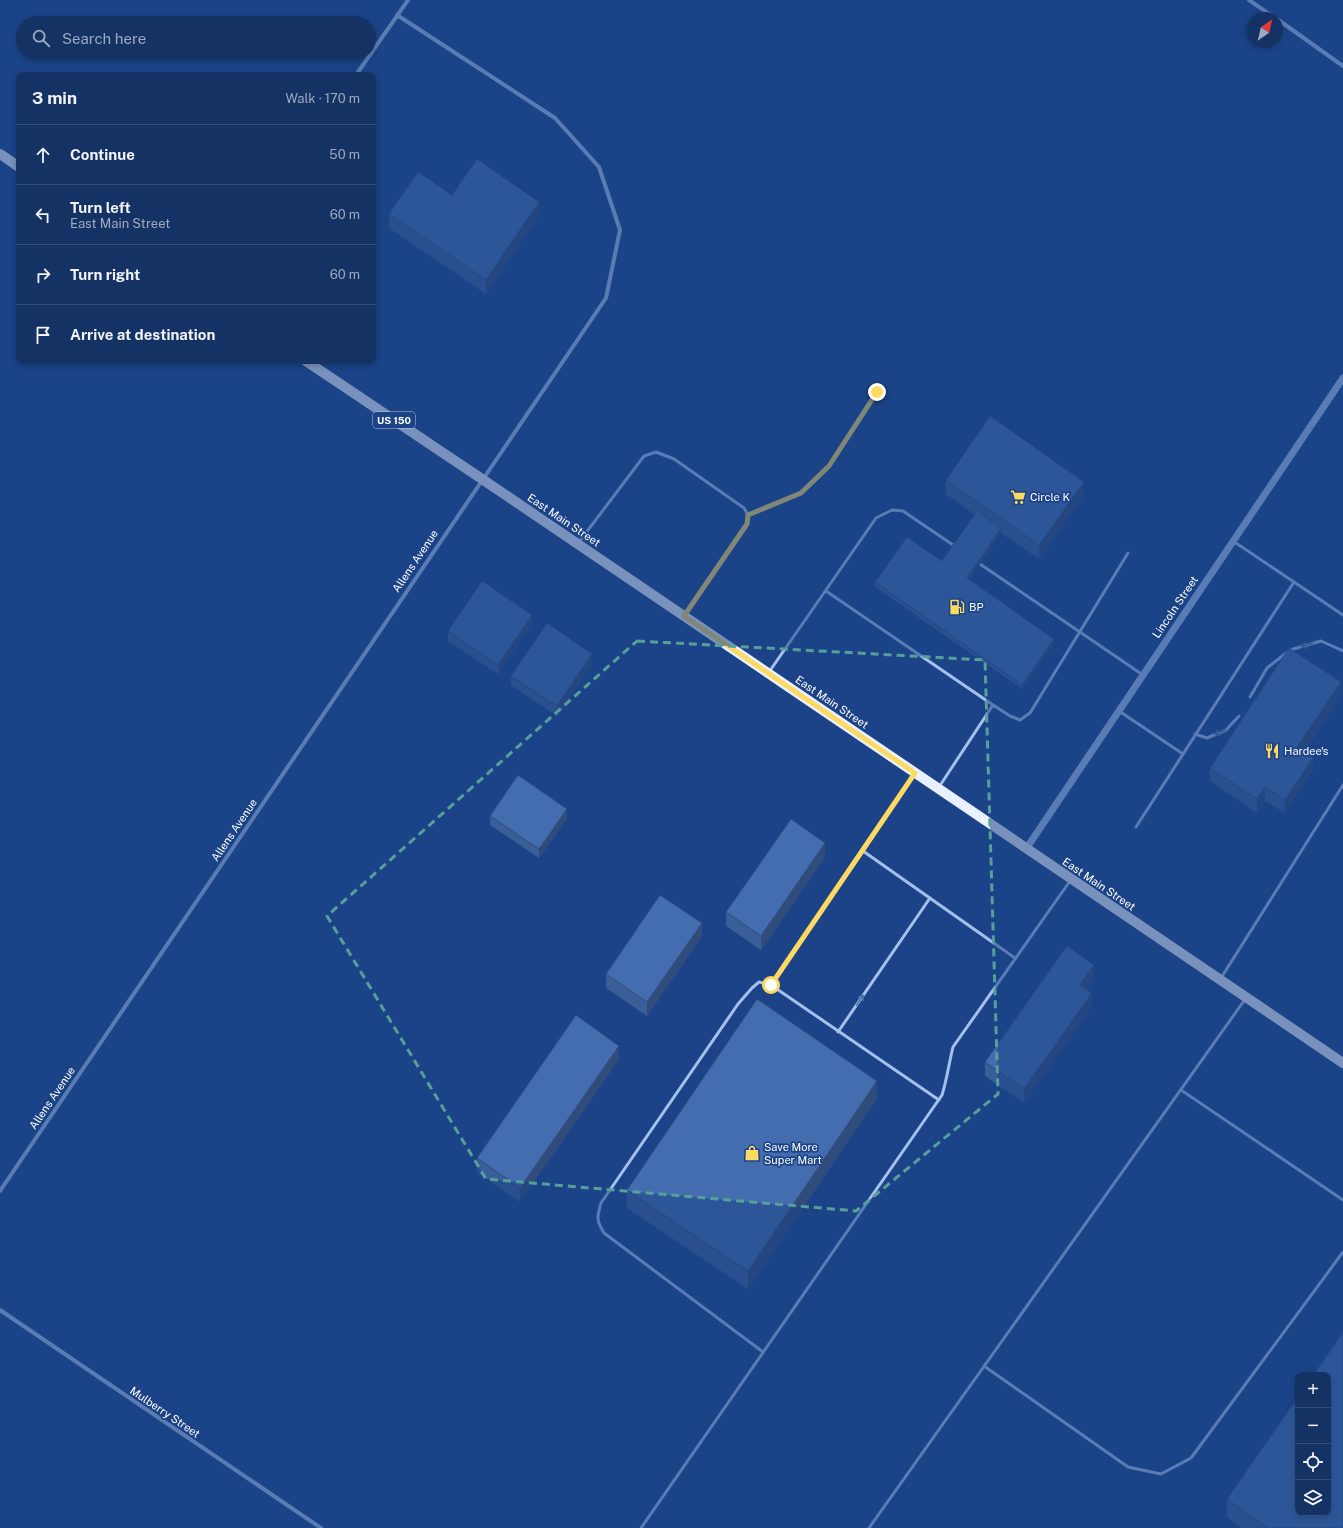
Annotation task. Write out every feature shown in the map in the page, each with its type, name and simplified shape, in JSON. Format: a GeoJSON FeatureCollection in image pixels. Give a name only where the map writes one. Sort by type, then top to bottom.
{"type":"FeatureCollection","features":[{"type":"Feature","properties":{"kind":"main road"},"geometry":{"type":"LineString","coordinates":[[0,154],[16,165]]}},
{"type":"Feature","properties":{"kind":"main road","name":"East Main Street"},"geometry":{"type":"LineString","coordinates":[[310,364],[1343,1063]]}},
{"type":"Feature","properties":{"kind":"street"},"geometry":{"type":"LineString","coordinates":[[376,46],[408,0]]}},
{"type":"Feature","properties":{"kind":"street"},"geometry":{"type":"LineString","coordinates":[[1249,0],[1266,12]]}},
{"type":"Feature","properties":{"kind":"street","name":"Allens Avenue"},"geometry":{"type":"LineString","coordinates":[[0,1191],[606,298],[620,230],[599,167],[555,118],[397,15]]}},
{"type":"Feature","properties":{"kind":"street"},"geometry":{"type":"LineString","coordinates":[[1283,24],[1343,66]]}},
{"type":"Feature","properties":{"kind":"street"},"geometry":{"type":"LineString","coordinates":[[358,72],[366,60]]}},
{"type":"Feature","properties":{"kind":"street","name":"Lincoln Street"},"geometry":{"type":"LineString","coordinates":[[1026,849],[1343,378]]}},
{"type":"Feature","properties":{"kind":"street","name":"Mulberry Street"},"geometry":{"type":"LineString","coordinates":[[0,1310],[321,1528]]}},
{"type":"Feature","properties":{"kind":"lane"},"geometry":{"type":"LineString","coordinates":[[748,515],[801,493],[829,466],[877,392]]}},
{"type":"Feature","properties":{"kind":"lane"},"geometry":{"type":"LineString","coordinates":[[578,544],[644,456],[656,452],[674,459],[744,508],[748,515],[747,524],[684,616]]}},
{"type":"Feature","properties":{"kind":"lane"},"geometry":{"type":"LineString","coordinates":[[768,674],[876,518],[892,510],[903,511],[956,547]]}},
{"type":"Feature","properties":{"kind":"lane"},"geometry":{"type":"LineString","coordinates":[[1233,541],[1343,615]]}},
{"type":"Feature","properties":{"kind":"lane"},"geometry":{"type":"LineString","coordinates":[[826,591],[993,705],[1010,716],[1020,720],[1030,714],[1128,552]]}},
{"type":"Feature","properties":{"kind":"lane"},"geometry":{"type":"LineString","coordinates":[[980,564],[1143,675]]}},
{"type":"Feature","properties":{"kind":"lane"},"geometry":{"type":"LineString","coordinates":[[1136,827],[1294,582]]}},
{"type":"Feature","properties":{"kind":"lane"},"geometry":{"type":"LineString","coordinates":[[1250,697],[1267,668],[1290,650],[1321,641],[1343,651]]}},
{"type":"Feature","properties":{"kind":"lane"},"geometry":{"type":"LineString","coordinates":[[938,789],[993,705]]}},
{"type":"Feature","properties":{"kind":"lane"},"geometry":{"type":"LineString","coordinates":[[1119,711],[1183,754]]}},
{"type":"Feature","properties":{"kind":"lane"},"geometry":{"type":"LineString","coordinates":[[1195,734],[1207,738],[1226,730],[1239,716]]}},
{"type":"Feature","properties":{"kind":"lane"},"geometry":{"type":"LineString","coordinates":[[771,985],[915,773]]}},
{"type":"Feature","properties":{"kind":"lane"},"geometry":{"type":"LineString","coordinates":[[1220,980],[1343,785]]}},
{"type":"Feature","properties":{"kind":"lane"},"geometry":{"type":"LineString","coordinates":[[863,851],[1015,958]]}},
{"type":"Feature","properties":{"kind":"lane"},"geometry":{"type":"LineString","coordinates":[[641,1528],[939,1100],[948,1074],[953,1047],[1071,879]]}},
{"type":"Feature","properties":{"kind":"lane"},"geometry":{"type":"LineString","coordinates":[[838,1032],[930,898]]}},
{"type":"Feature","properties":{"kind":"lane"},"geometry":{"type":"LineString","coordinates":[[763,1352],[604,1233],[597,1216],[601,1203],[738,1004],[759,982],[771,985],[939,1100]]}},
{"type":"Feature","properties":{"kind":"lane"},"geometry":{"type":"LineString","coordinates":[[869,1528],[1247,998]]}},
{"type":"Feature","properties":{"kind":"lane"},"geometry":{"type":"LineString","coordinates":[[1181,1090],[1343,1200]]}},
{"type":"Feature","properties":{"kind":"lane"},"geometry":{"type":"LineString","coordinates":[[984,1366],[1128,1467],[1161,1474],[1191,1458],[1343,1252]]}},
{"type":"Feature","properties":{"kind":"highlighted area"},"geometry":{"type":"Polygon","coordinates":[[[637,641],[985,660],[998,1094],[856,1211],[486,1179],[327,916],[637,641]]]}},
{"type":"Feature","properties":{"kind":"building"},"geometry":{"type":"Polygon","coordinates":[[[477,159],[539,202],[486,280],[389,214],[418,172],[452,195],[477,159]]]}},
{"type":"Feature","properties":{"kind":"building"},"geometry":{"type":"Polygon","coordinates":[[[990,416],[1084,482],[1039,545],[946,480],[990,416]]]}},
{"type":"Feature","properties":{"kind":"building"},"geometry":{"type":"Polygon","coordinates":[[[977,511],[1001,528],[967,578],[1054,639],[1022,685],[875,582],[907,537],[942,561],[977,511]]]}},
{"type":"Feature","properties":{"kind":"building"},"geometry":{"type":"Polygon","coordinates":[[[482,581],[532,615],[498,665],[448,631],[482,581]]]}},
{"type":"Feature","properties":{"kind":"building"},"geometry":{"type":"Polygon","coordinates":[[[547,623],[592,654],[557,706],[511,676],[547,623]]]}},
{"type":"Feature","properties":{"kind":"building"},"geometry":{"type":"Polygon","coordinates":[[[1289,648],[1341,682],[1297,747],[1313,758],[1285,800],[1265,787],[1257,799],[1210,768],[1289,648]]]}},
{"type":"Feature","properties":{"kind":"building"},"geometry":{"type":"Polygon","coordinates":[[[518,775],[567,809],[539,849],[490,816],[518,775]]]}},
{"type":"Feature","properties":{"kind":"building"},"geometry":{"type":"Polygon","coordinates":[[[791,819],[825,843],[761,936],[726,912],[791,819]]]}},
{"type":"Feature","properties":{"kind":"building"},"geometry":{"type":"Polygon","coordinates":[[[660,895],[702,923],[647,1002],[606,974],[660,895]]]}},
{"type":"Feature","properties":{"kind":"building"},"geometry":{"type":"Polygon","coordinates":[[[1067,946],[1094,965],[1080,985],[1092,993],[1024,1089],[985,1062],[1067,946]]]}},
{"type":"Feature","properties":{"kind":"building","name":"Save More Super Mart"},"geometry":{"type":"Polygon","coordinates":[[[757,999],[877,1081],[748,1271],[627,1190],[757,999]]]}},
{"type":"Feature","properties":{"kind":"building"},"geometry":{"type":"Polygon","coordinates":[[[576,1015],[619,1046],[520,1188],[477,1158],[576,1015]]]}},
{"type":"Feature","properties":{"kind":"building"},"geometry":{"type":"Polygon","coordinates":[[[1343,1333],[1343,1528],[1268,1528],[1227,1499],[1295,1401],[1295,1516],[1331,1516],[1331,1372],[1315,1372],[1343,1333]]]}},
{"type":"Feature","properties":{"kind":"place","name":"Circle K"},"geometry":{"type":"Point","coordinates":[1018,497]}},
{"type":"Feature","properties":{"kind":"place","name":"BP"},"geometry":{"type":"Point","coordinates":[957,607]}},
{"type":"Feature","properties":{"kind":"place","name":"Hardee's"},"geometry":{"type":"Point","coordinates":[1272,751]}},
{"type":"Feature","properties":{"kind":"place","name":"Save More Super Mart"},"geometry":{"type":"Point","coordinates":[752,1153]}},
{"type":"Feature","properties":{"kind":"route"},"geometry":{"type":"LineString","coordinates":[[771,985],[915,773],[684,616],[747,524],[748,515],[801,493],[829,466],[877,392]]}}]}
